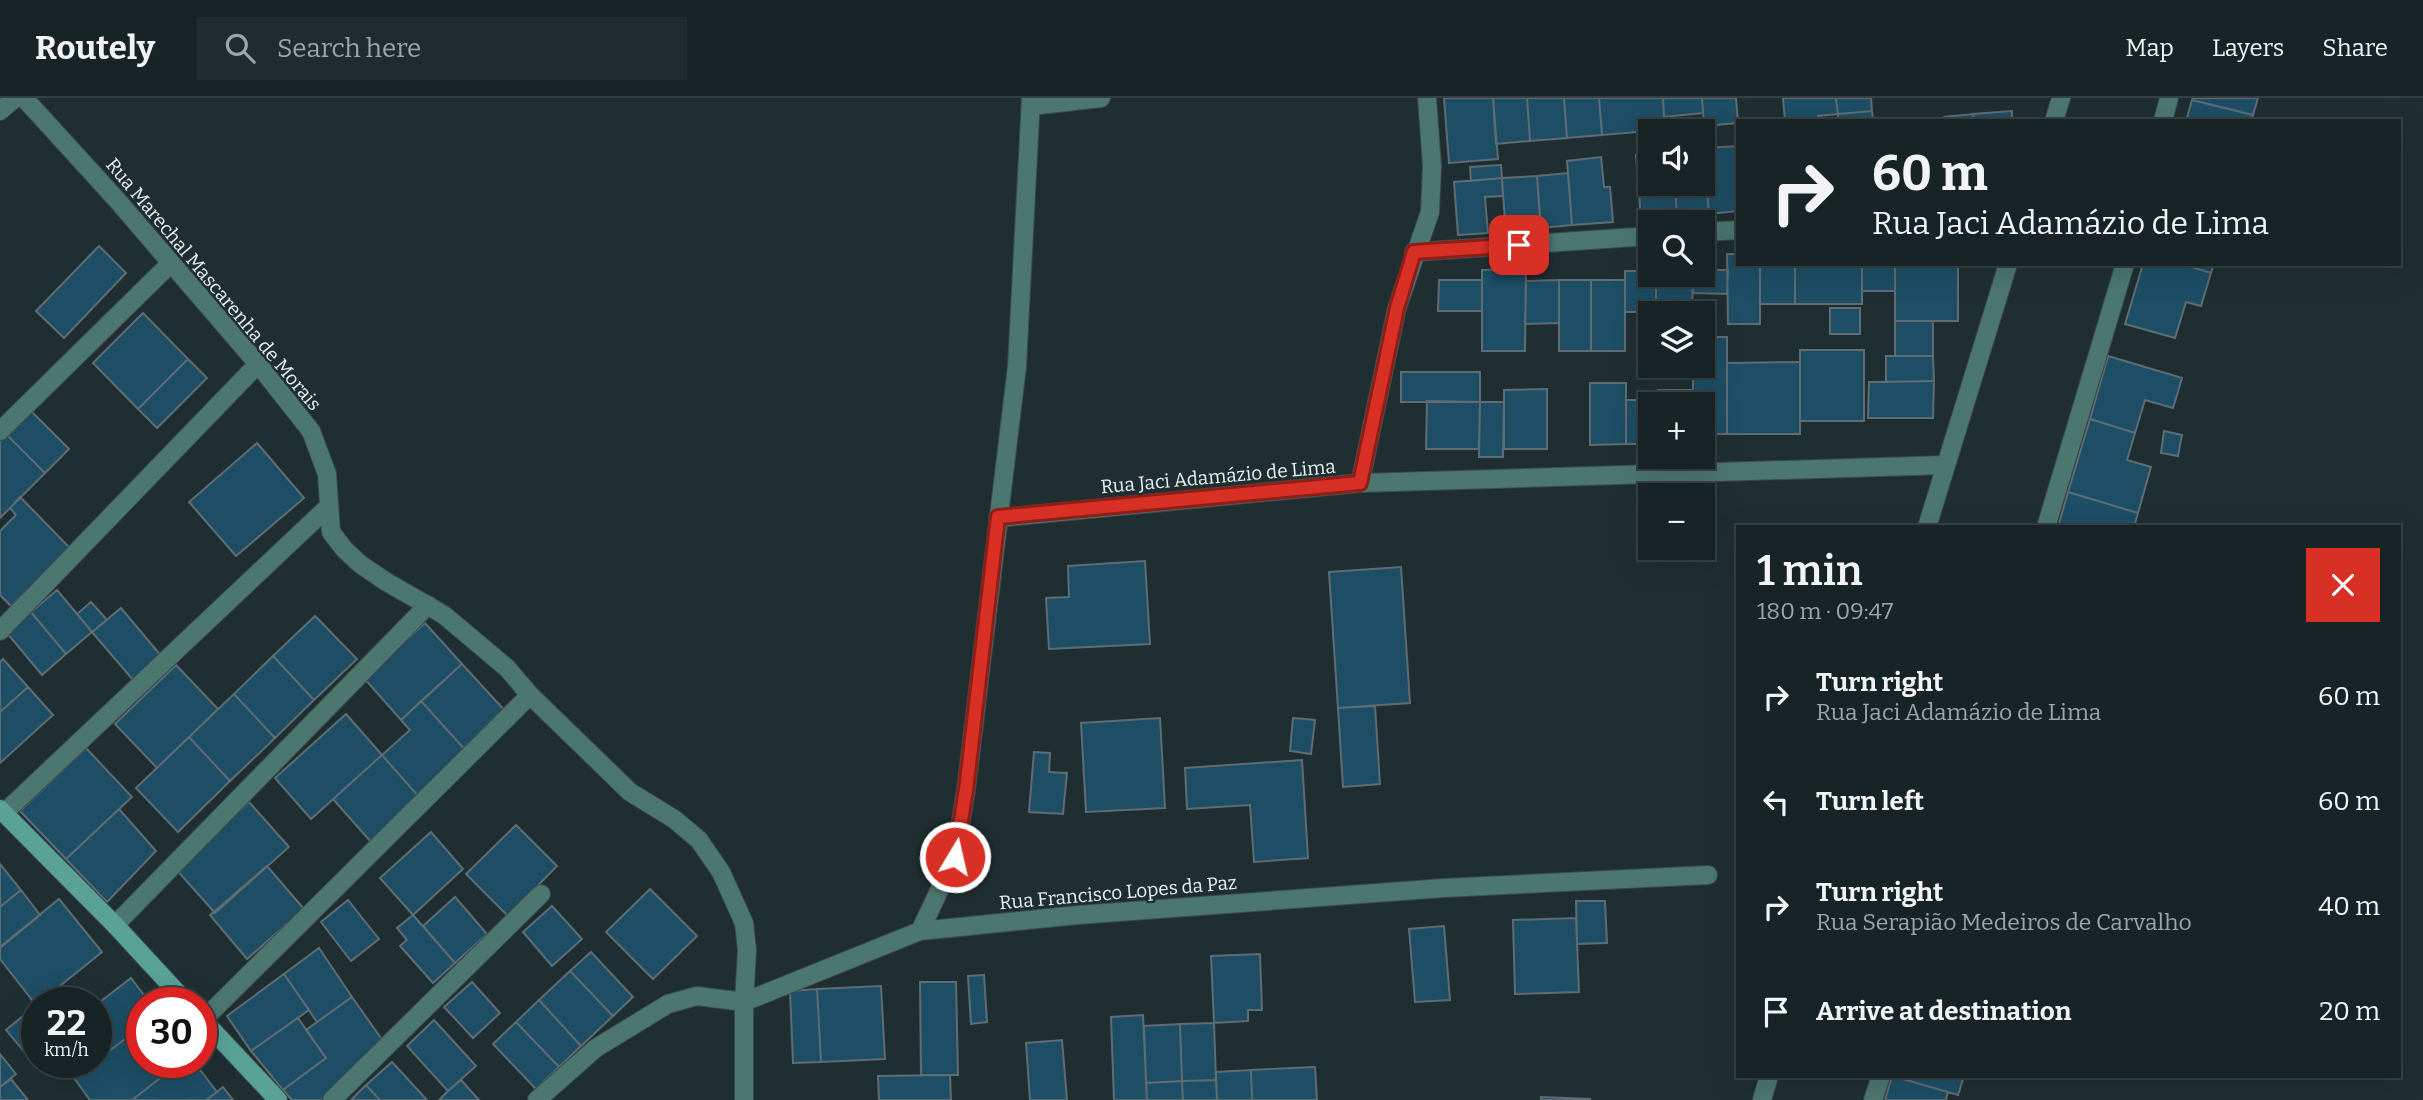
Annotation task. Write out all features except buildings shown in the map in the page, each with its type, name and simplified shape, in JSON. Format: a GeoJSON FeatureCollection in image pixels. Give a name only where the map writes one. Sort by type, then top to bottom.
{"type":"FeatureCollection","features":[{"type":"Feature","properties":{"kind":"street"},"geometry":{"type":"LineString","coordinates":[[0,111],[15,98]]}},
{"type":"Feature","properties":{"kind":"street","name":"Rua Marechal Mascarenha de Morais"},"geometry":{"type":"LineString","coordinates":[[24,98],[171,263],[258,364],[311,431],[327,474],[331,533],[344,550],[385,581],[444,615],[508,668],[530,695],[630,792],[674,819],[699,840],[721,872],[744,923],[747,950],[744,1100]]}},
{"type":"Feature","properties":{"kind":"street"},"geometry":{"type":"LineString","coordinates":[[920,931],[955,857],[968,776],[1017,366],[1031,102],[1101,98]]}},
{"type":"Feature","properties":{"kind":"street"},"geometry":{"type":"LineString","coordinates":[[1360,483],[1397,308],[1414,252],[1430,212],[1432,166],[1427,98]]}},
{"type":"Feature","properties":{"kind":"street"},"geometry":{"type":"LineString","coordinates":[[2055,119],[2061,98]]}},
{"type":"Feature","properties":{"kind":"street"},"geometry":{"type":"LineString","coordinates":[[2164,119],[2169,98]]}},
{"type":"Feature","properties":{"kind":"street"},"geometry":{"type":"LineString","coordinates":[[1715,231],[1736,230]]}},
{"type":"Feature","properties":{"kind":"street"},"geometry":{"type":"LineString","coordinates":[[1414,252],[1638,237]]}},
{"type":"Feature","properties":{"kind":"street"},"geometry":{"type":"LineString","coordinates":[[0,431],[171,263]]}},
{"type":"Feature","properties":{"kind":"street"},"geometry":{"type":"LineString","coordinates":[[1928,525],[2007,266]]}},
{"type":"Feature","properties":{"kind":"street"},"geometry":{"type":"LineString","coordinates":[[2047,525],[2124,266]]}},
{"type":"Feature","properties":{"kind":"street"},"geometry":{"type":"LineString","coordinates":[[0,631],[258,364]]}},
{"type":"Feature","properties":{"kind":"street","name":"Rua Jaci Adamázio de Lima"},"geometry":{"type":"LineString","coordinates":[[998,517],[1360,483],[1945,465]]}},
{"type":"Feature","properties":{"kind":"street"},"geometry":{"type":"LineString","coordinates":[[172,987],[116,925],[2,811],[328,508]]}},
{"type":"Feature","properties":{"kind":"street"},"geometry":{"type":"LineString","coordinates":[[116,925],[428,605]]}},
{"type":"Feature","properties":{"kind":"street"},"geometry":{"type":"LineString","coordinates":[[217,1004],[530,695]]}},
{"type":"Feature","properties":{"kind":"street","name":"Rua Francisco Lopes da Paz"},"geometry":{"type":"LineString","coordinates":[[537,1100],[596,1048],[668,1003],[697,996],[744,1002],[920,931],[1078,915],[1444,888],[1708,875]]}},
{"type":"Feature","properties":{"kind":"street"},"geometry":{"type":"LineString","coordinates":[[332,1100],[541,894]]}},
{"type":"Feature","properties":{"kind":"street"},"geometry":{"type":"LineString","coordinates":[[217,1035],[278,1100]]}},
{"type":"Feature","properties":{"kind":"street"},"geometry":{"type":"LineString","coordinates":[[1762,1100],[1768,1078]]}},
{"type":"Feature","properties":{"kind":"street"},"geometry":{"type":"LineString","coordinates":[[1873,1100],[1880,1078]]}},
{"type":"Feature","properties":{"kind":"route"},"geometry":{"type":"LineString","coordinates":[[955,857],[966,790],[998,517],[1360,483],[1397,308],[1414,252],[1519,245]]}}]}
